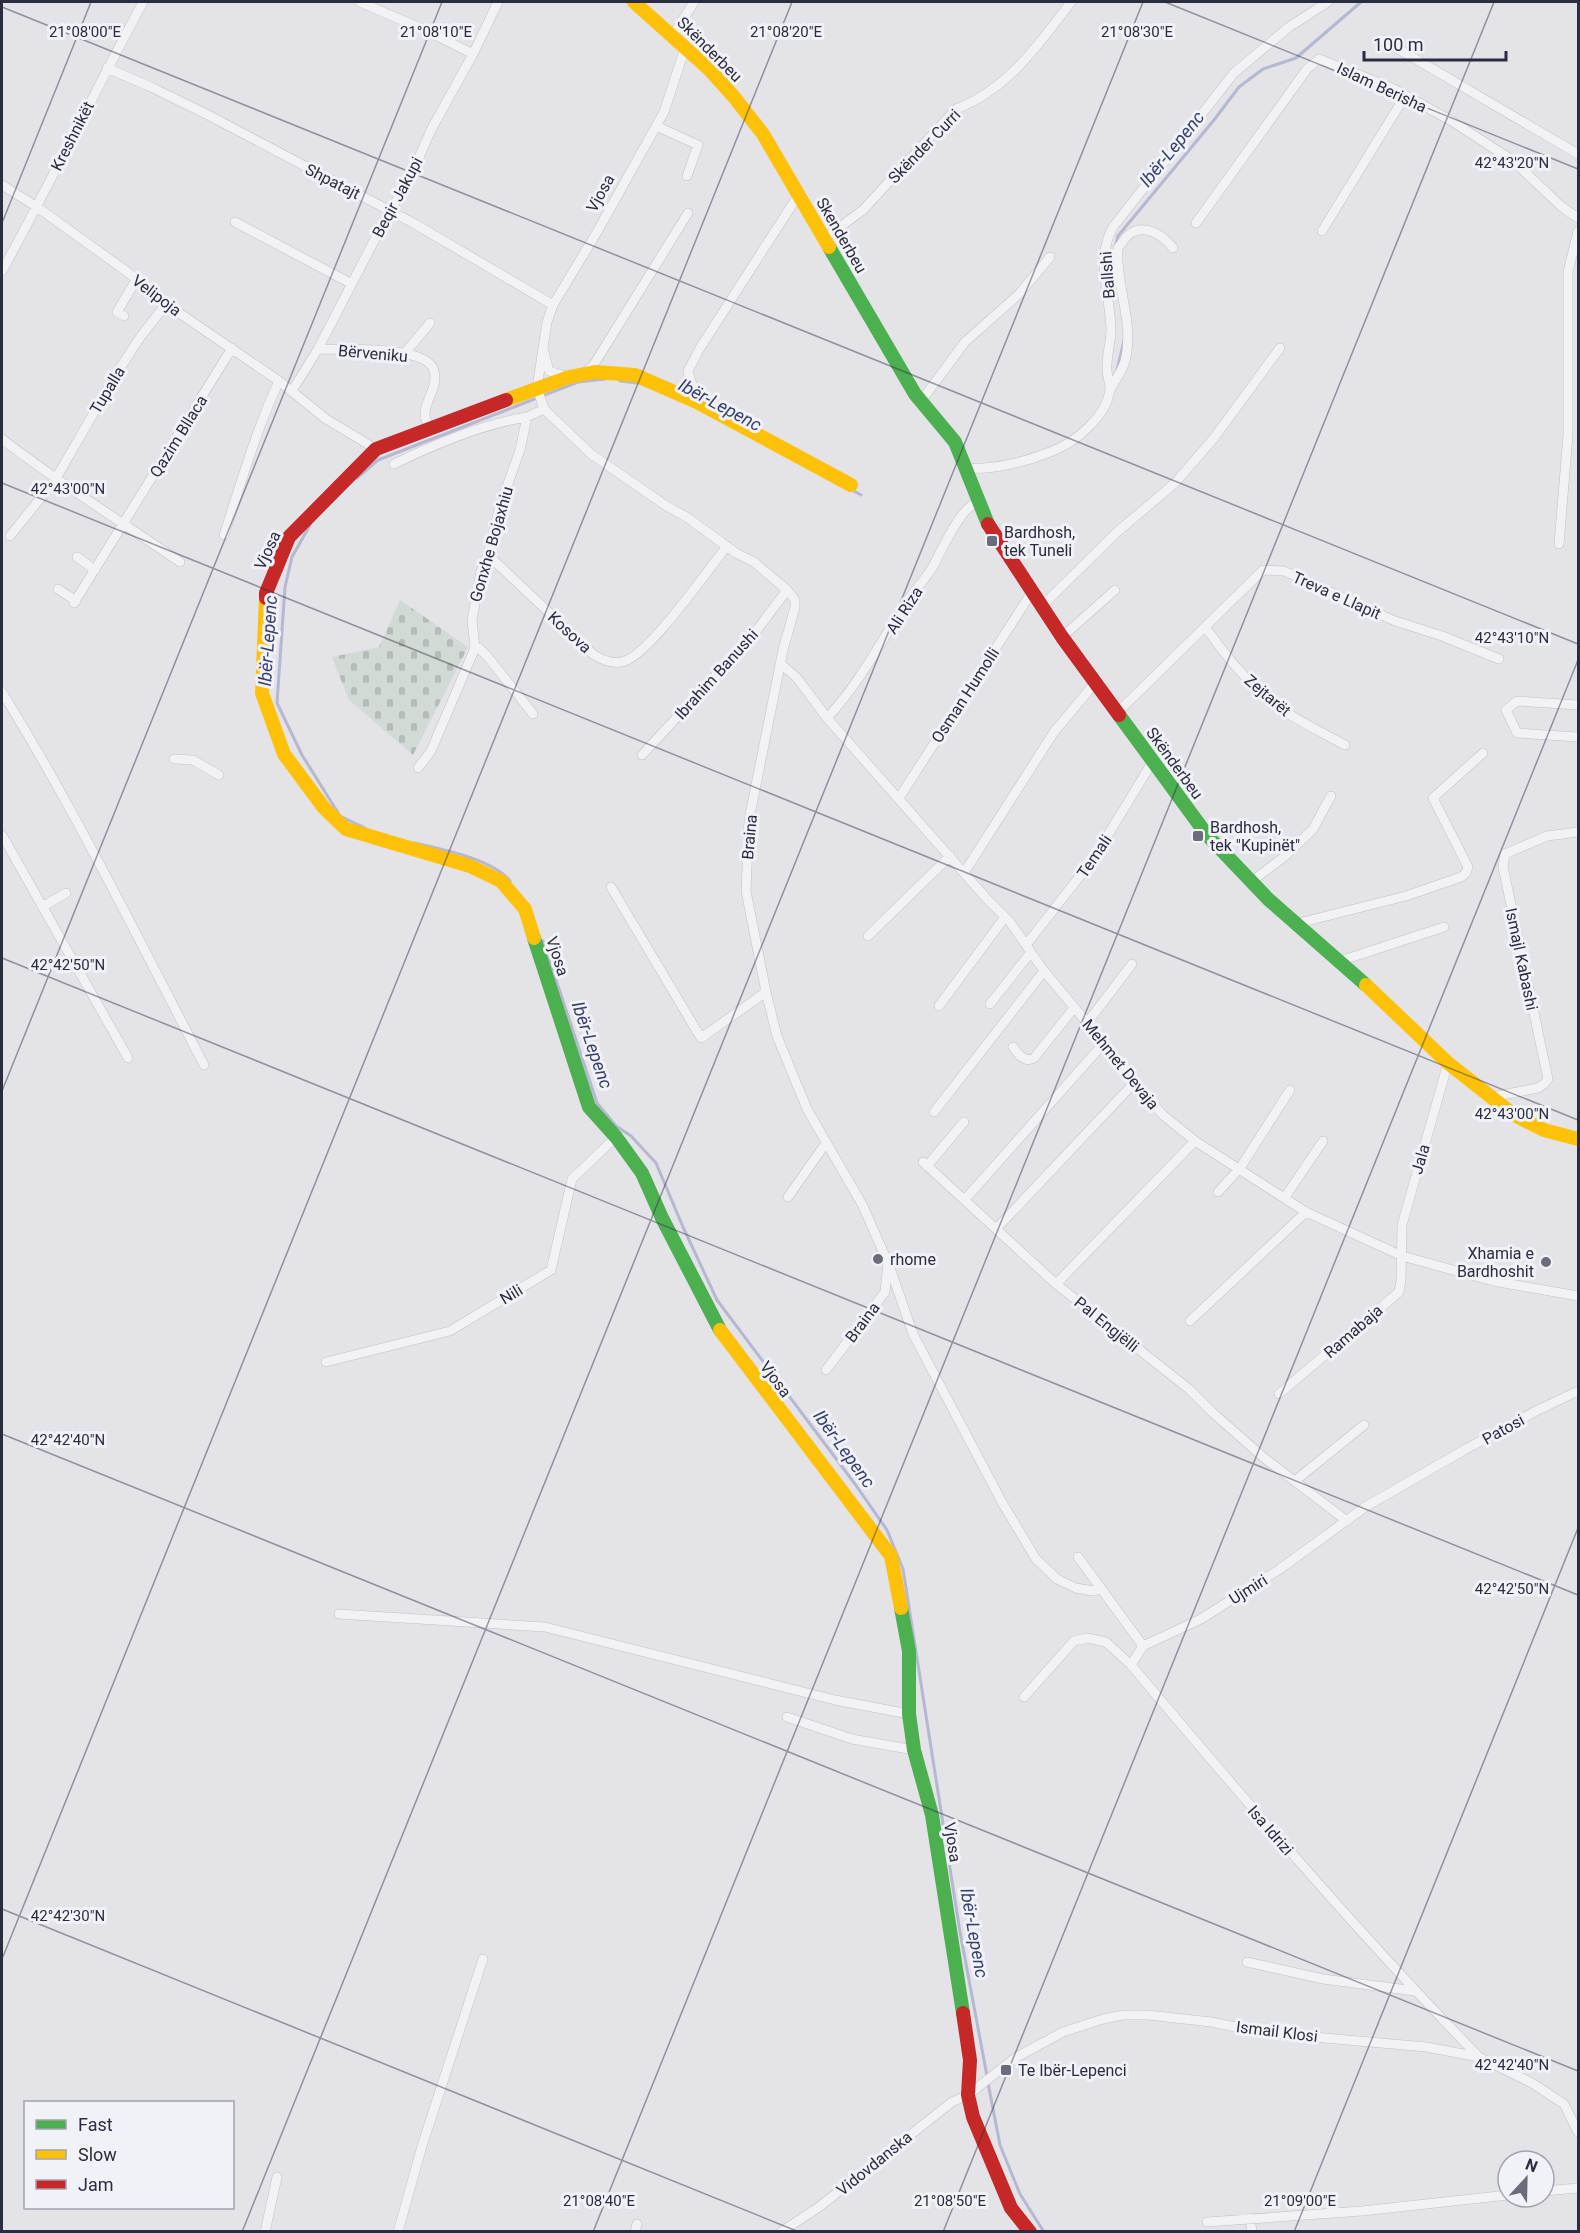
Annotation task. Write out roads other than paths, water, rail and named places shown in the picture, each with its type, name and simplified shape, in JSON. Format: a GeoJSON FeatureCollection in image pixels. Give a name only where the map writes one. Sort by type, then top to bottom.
{"type":"FeatureCollection","features":[{"type":"Feature","properties":{"kind":"street","name":"Kreshnikët"},"geometry":{"type":"LineString","coordinates":[[2,271],[143,2]]}},
{"type":"Feature","properties":{"kind":"street"},"geometry":{"type":"LineString","coordinates":[[360,2],[473,54]]}},
{"type":"Feature","properties":{"kind":"street","name":"Beqir Jakupi"},"geometry":{"type":"LineString","coordinates":[[292,391],[318,349],[390,210],[407,185],[431,130],[473,54],[498,2]]}},
{"type":"Feature","properties":{"kind":"street","name":"Skënderbeu"},"geometry":{"type":"LineString","coordinates":[[634,2],[710,70],[734,97]]}},
{"type":"Feature","properties":{"kind":"street"},"geometry":{"type":"LineString","coordinates":[[673,35],[694,2]]}},
{"type":"Feature","properties":{"kind":"street","name":"Skënder Curri"},"geometry":{"type":"LineString","coordinates":[[825,238],[863,210],[956,109],[972,103],[1008,77],[1052,28],[1071,2]]}},
{"type":"Feature","properties":{"kind":"street","name":"Ballshi"},"geometry":{"type":"LineString","coordinates":[[1110,390],[1107,369],[1111,328],[1103,257],[1107,237],[1113,226],[1234,74],[1289,27],[1328,2]]}},
{"type":"Feature","properties":{"kind":"street"},"geometry":{"type":"LineString","coordinates":[[1383,40],[1578,154]]}},
{"type":"Feature","properties":{"kind":"street","name":"Vjosa"},"geometry":{"type":"LineString","coordinates":[[685,48],[664,112],[553,305],[547,322],[537,388],[376,449],[289,537],[266,593],[262,693],[284,754],[324,808],[346,829],[470,866],[501,880],[525,909],[589,1107],[616,1137],[642,1173],[715,1323],[891,1556],[909,1651],[909,1714],[914,1750],[932,1815],[970,2060],[968,2095],[973,2117],[1011,2208],[1030,2232]]}},
{"type":"Feature","properties":{"kind":"street","name":"Islam Berisha"},"geometry":{"type":"LineString","coordinates":[[1196,223],[1307,69],[1319,59],[1384,85],[1450,120],[1512,159],[1562,207],[1578,218]]}},
{"type":"Feature","properties":{"kind":"street","name":"Shpatajt"},"geometry":{"type":"LineString","coordinates":[[107,68],[180,101],[390,210],[480,260],[553,305]]}},
{"type":"Feature","properties":{"kind":"street"},"geometry":{"type":"LineString","coordinates":[[1322,231],[1405,96]]}},
{"type":"Feature","properties":{"kind":"street","name":"Skenderbeu"},"geometry":{"type":"LineString","coordinates":[[734,97],[763,134],[918,397]]}},
{"type":"Feature","properties":{"kind":"street"},"geometry":{"type":"LineString","coordinates":[[656,126],[698,146],[687,176]]}},
{"type":"Feature","properties":{"kind":"street","name":"Velipoja"},"geometry":{"type":"LineString","coordinates":[[2,185],[37,207],[166,304],[279,381],[326,419],[376,449]]}},
{"type":"Feature","properties":{"kind":"street"},"geometry":{"type":"LineString","coordinates":[[697,402],[697,394],[688,371],[700,348],[799,194]]}},
{"type":"Feature","properties":{"kind":"street"},"geometry":{"type":"LineString","coordinates":[[584,374],[593,366],[688,213]]}},
{"type":"Feature","properties":{"kind":"street"},"geometry":{"type":"LineString","coordinates":[[235,222],[352,284]]}},
{"type":"Feature","properties":{"kind":"street"},"geometry":{"type":"LineString","coordinates":[[967,471],[1035,458],[1058,450],[1090,427],[1106,402],[1125,362],[1128,334],[1117,255],[1118,248],[1130,234],[1140,230],[1149,230],[1167,240],[1173,248]]}},
{"type":"Feature","properties":{"kind":"street"},"geometry":{"type":"LineString","coordinates":[[1559,544],[1568,435],[1568,273],[1578,231]]}},
{"type":"Feature","properties":{"kind":"street"},"geometry":{"type":"LineString","coordinates":[[918,397],[965,342],[1019,294],[1050,257]]}},
{"type":"Feature","properties":{"kind":"street"},"geometry":{"type":"LineString","coordinates":[[124,316],[117,312],[136,280]]}},
{"type":"Feature","properties":{"kind":"street","name":"Tupalla"},"geometry":{"type":"LineString","coordinates":[[55,480],[118,371],[166,304]]}},
{"type":"Feature","properties":{"kind":"street"},"geometry":{"type":"LineString","coordinates":[[404,354],[430,323]]}},
{"type":"Feature","properties":{"kind":"street"},"geometry":{"type":"LineString","coordinates":[[543,347],[549,371],[568,377]]}},
{"type":"Feature","properties":{"kind":"street","name":"Qazim Bllaca"},"geometry":{"type":"LineString","coordinates":[[58,589],[75,602],[232,348]]}},
{"type":"Feature","properties":{"kind":"street"},"geometry":{"type":"LineString","coordinates":[[1042,606],[1116,532],[1174,483],[1215,438],[1280,348]]}},
{"type":"Feature","properties":{"kind":"street","name":"Bërveniku"},"geometry":{"type":"LineString","coordinates":[[318,349],[404,354],[428,362],[434,367],[435,383],[425,415],[430,428]]}},
{"type":"Feature","properties":{"kind":"street"},"geometry":{"type":"LineString","coordinates":[[788,590],[754,562],[591,454],[544,406],[537,388],[568,377],[595,372],[635,375],[697,402],[851,485]]}},
{"type":"Feature","properties":{"kind":"street"},"geometry":{"type":"LineString","coordinates":[[224,535],[255,440],[279,381]]}},
{"type":"Feature","properties":{"kind":"street","name":"Skënderbeu"},"geometry":{"type":"LineString","coordinates":[[918,397],[955,442],[984,517],[1032,592],[1095,683],[1207,835],[1295,924],[1340,962],[1448,1063],[1514,1115],[1544,1130],[1578,1139]]}},
{"type":"Feature","properties":{"kind":"street"},"geometry":{"type":"LineString","coordinates":[[394,464],[495,424],[527,417],[544,406]]}},
{"type":"Feature","properties":{"kind":"street","name":"Gonxhe Bojaxhiu"},"geometry":{"type":"LineString","coordinates":[[418,768],[431,751],[475,648],[472,620],[474,598],[488,555],[499,509],[520,450],[527,417]]}},
{"type":"Feature","properties":{"kind":"street"},"geometry":{"type":"LineString","coordinates":[[2,439],[55,480],[75,490],[180,562]]}},
{"type":"Feature","properties":{"kind":"street"},"geometry":{"type":"LineString","coordinates":[[10,536],[55,480]]}},
{"type":"Feature","properties":{"kind":"street","name":"Ali Riza"},"geometry":{"type":"LineString","coordinates":[[827,718],[845,699],[868,666],[905,605],[930,570],[964,512],[978,498]]}},
{"type":"Feature","properties":{"kind":"street","name":"Kosova"},"geometry":{"type":"LineString","coordinates":[[488,555],[594,656],[618,663],[636,654],[665,625],[727,546]]}},
{"type":"Feature","properties":{"kind":"street"},"geometry":{"type":"LineString","coordinates":[[77,557],[95,570]]}},
{"type":"Feature","properties":{"kind":"street","name":"Treva e Llapit"},"geometry":{"type":"LineString","coordinates":[[1118,712],[1263,570],[1284,571],[1395,621],[1442,636],[1499,659]]}},
{"type":"Feature","properties":{"kind":"street","name":"Braina"},"geometry":{"type":"LineString","coordinates":[[788,590],[795,600],[795,607],[780,663],[749,820],[746,891],[777,1036],[807,1109],[863,1206],[888,1263],[885,1292],[826,1370]]}},
{"type":"Feature","properties":{"kind":"street","name":"Ibrahim Banushi"},"geometry":{"type":"LineString","coordinates":[[642,754],[746,643],[788,590]]}},
{"type":"Feature","properties":{"kind":"street"},"geometry":{"type":"LineString","coordinates":[[1062,637],[1115,590]]}},
{"type":"Feature","properties":{"kind":"street","name":"Osman Humolli"},"geometry":{"type":"LineString","coordinates":[[899,798],[1032,592]]}},
{"type":"Feature","properties":{"kind":"street","name":"Zejtarët"},"geometry":{"type":"LineString","coordinates":[[1206,628],[1228,659],[1260,693],[1294,718],[1345,745]]}},
{"type":"Feature","properties":{"kind":"street"},"geometry":{"type":"LineString","coordinates":[[475,648],[479,648],[488,657],[533,714]]}},
{"type":"Feature","properties":{"kind":"street","name":"Mehmet Devaja"},"geometry":{"type":"LineString","coordinates":[[780,663],[797,678],[827,718],[1005,917],[1044,971],[1134,1083],[1163,1115],[1195,1140],[1306,1212],[1402,1256],[1492,1281],[1578,1296]]}},
{"type":"Feature","properties":{"kind":"street"},"geometry":{"type":"LineString","coordinates":[[964,873],[1054,732],[1095,683]]}},
{"type":"Feature","properties":{"kind":"street"},"geometry":{"type":"LineString","coordinates":[[2,692],[112,889],[204,1065]]}},
{"type":"Feature","properties":{"kind":"street"},"geometry":{"type":"LineString","coordinates":[[1578,705],[1517,701],[1506,710],[1517,733],[1578,737]]}},
{"type":"Feature","properties":{"kind":"street"},"geometry":{"type":"LineString","coordinates":[[1295,924],[1406,896],[1461,877],[1466,873],[1468,867],[1433,798],[1483,753]]}},
{"type":"Feature","properties":{"kind":"street"},"geometry":{"type":"LineString","coordinates":[[174,759],[193,760],[219,775]]}},
{"type":"Feature","properties":{"kind":"street","name":"Temali"},"geometry":{"type":"LineString","coordinates":[[990,1004],[1094,858],[1153,761]]}},
{"type":"Feature","properties":{"kind":"street"},"geometry":{"type":"LineString","coordinates":[[1252,881],[1313,829],[1331,796]]}},
{"type":"Feature","properties":{"kind":"street","name":"Ismajl Kabashi"},"geometry":{"type":"LineString","coordinates":[[1491,1097],[1538,1088],[1548,1079],[1503,861],[1505,854],[1547,836],[1578,832]]}},
{"type":"Feature","properties":{"kind":"street"},"geometry":{"type":"LineString","coordinates":[[2,835],[128,1058]]}},
{"type":"Feature","properties":{"kind":"street"},"geometry":{"type":"LineString","coordinates":[[868,936],[950,856]]}},
{"type":"Feature","properties":{"kind":"street"},"geometry":{"type":"LineString","coordinates":[[611,887],[701,1038],[766,992]]}},
{"type":"Feature","properties":{"kind":"street"},"geometry":{"type":"LineString","coordinates":[[42,907],[66,893]]}},
{"type":"Feature","properties":{"kind":"street"},"geometry":{"type":"LineString","coordinates":[[939,1006],[1005,917]]}},
{"type":"Feature","properties":{"kind":"street"},"geometry":{"type":"LineString","coordinates":[[1340,962],[1444,927]]}},
{"type":"Feature","properties":{"kind":"street"},"geometry":{"type":"LineString","coordinates":[[1087,1023],[1132,964]]}},
{"type":"Feature","properties":{"kind":"street"},"geometry":{"type":"LineString","coordinates":[[934,1112],[1044,971]]}},
{"type":"Feature","properties":{"kind":"street"},"geometry":{"type":"LineString","coordinates":[[1013,1047],[1020,1056],[1028,1060],[1034,1058],[1074,1008]]}},
{"type":"Feature","properties":{"kind":"street"},"geometry":{"type":"LineString","coordinates":[[968,1196],[1104,1043]]}},
{"type":"Feature","properties":{"kind":"street","name":"Jala"},"geometry":{"type":"LineString","coordinates":[[1402,1256],[1402,1225],[1448,1063]]}},
{"type":"Feature","properties":{"kind":"street"},"geometry":{"type":"LineString","coordinates":[[996,1229],[1134,1083]]}},
{"type":"Feature","properties":{"kind":"street"},"geometry":{"type":"LineString","coordinates":[[1218,1192],[1240,1168],[1290,1090]]}},
{"type":"Feature","properties":{"kind":"street","name":"Pal Engjëlli"},"geometry":{"type":"LineString","coordinates":[[964,1122],[925,1164],[1056,1284],[1189,1389],[1263,1458],[1296,1480],[1347,1521]]}},
{"type":"Feature","properties":{"kind":"street","name":"Nili"},"geometry":{"type":"LineString","coordinates":[[326,1362],[450,1331],[551,1270],[572,1179],[616,1137]]}},
{"type":"Feature","properties":{"kind":"street"},"geometry":{"type":"LineString","coordinates":[[1056,1284],[1195,1140]]}},
{"type":"Feature","properties":{"kind":"street"},"geometry":{"type":"LineString","coordinates":[[1285,1197],[1323,1141]]}},
{"type":"Feature","properties":{"kind":"street"},"geometry":{"type":"LineString","coordinates":[[788,1197],[826,1143]]}},
{"type":"Feature","properties":{"kind":"street"},"geometry":{"type":"LineString","coordinates":[[1190,1321],[1306,1212]]}},
{"type":"Feature","properties":{"kind":"street","name":"Ramabaja"},"geometry":{"type":"LineString","coordinates":[[1279,1394],[1399,1292],[1402,1256]]}},
{"type":"Feature","properties":{"kind":"street"},"geometry":{"type":"LineString","coordinates":[[888,1263],[913,1334],[1003,1504],[1036,1559],[1057,1579],[1076,1588],[1093,1592],[1100,1588]]}},
{"type":"Feature","properties":{"kind":"street","name":"Patosi"},"geometry":{"type":"LineString","coordinates":[[1347,1521],[1365,1507],[1430,1470],[1536,1411],[1578,1391]]}},
{"type":"Feature","properties":{"kind":"street"},"geometry":{"type":"LineString","coordinates":[[1296,1480],[1364,1425]]}},
{"type":"Feature","properties":{"kind":"street","name":"Ujmiri"},"geometry":{"type":"LineString","coordinates":[[1143,1646],[1201,1619],[1280,1569],[1347,1521]]}},
{"type":"Feature","properties":{"kind":"street"},"geometry":{"type":"LineString","coordinates":[[1024,1697],[1074,1641],[1087,1638],[1106,1642],[1131,1665],[1143,1646],[1078,1557]]}},
{"type":"Feature","properties":{"kind":"street"},"geometry":{"type":"LineString","coordinates":[[339,1614],[545,1627],[835,1700],[909,1714]]}},
{"type":"Feature","properties":{"kind":"street","name":"Isa Idrizi"},"geometry":{"type":"LineString","coordinates":[[1131,1665],[1274,1834],[1415,1991],[1479,2057]]}},
{"type":"Feature","properties":{"kind":"street"},"geometry":{"type":"LineString","coordinates":[[786,1717],[852,1739],[914,1750]]}},
{"type":"Feature","properties":{"kind":"street"},"geometry":{"type":"LineString","coordinates":[[398,2232],[422,2146],[483,1959]]}},
{"type":"Feature","properties":{"kind":"street"},"geometry":{"type":"LineString","coordinates":[[1247,1962],[1323,1979],[1415,1991]]}},
{"type":"Feature","properties":{"kind":"street","name":"Ismail Klosi"},"geometry":{"type":"LineString","coordinates":[[968,2095],[1015,2058],[1063,2032],[1083,2024],[1123,2015],[1211,2022],[1281,2034],[1426,2047],[1479,2057],[1532,2083],[1564,2104],[1578,2132]]}},
{"type":"Feature","properties":{"kind":"street","name":"Vidovdanska"},"geometry":{"type":"LineString","coordinates":[[781,2232],[819,2207],[952,2102],[968,2095]]}},
{"type":"Feature","properties":{"kind":"street"},"geometry":{"type":"LineString","coordinates":[[264,2232],[277,2177]]}},
{"type":"Feature","properties":{"kind":"street"},"geometry":{"type":"LineString","coordinates":[[1556,2191],[1578,2188]]}},
{"type":"Feature","properties":{"kind":"street"},"geometry":{"type":"LineString","coordinates":[[1207,2222],[1362,2211],[1496,2196]]}},
{"type":"Feature","properties":{"kind":"street"},"geometry":{"type":"LineString","coordinates":[[1250,2218],[1252,2232]]}},
{"type":"Feature","properties":{"kind":"waterway","name":"Ibër-Lepenc"},"geometry":{"type":"LineString","coordinates":[[1115,248],[1118,236],[1239,87],[1263,69],[1296,58],[1361,2]]}},
{"type":"Feature","properties":{"kind":"waterway","name":"Ibër-Lepenc"},"geometry":{"type":"LineString","coordinates":[[1117,370],[1124,341]]}},
{"type":"Feature","properties":{"kind":"waterway","name":"Ibër-Lepenc"},"geometry":{"type":"LineString","coordinates":[[357,478],[378,460],[578,382],[605,379]]}},
{"type":"Feature","properties":{"kind":"waterway","name":"Ibër-Lepenc"},"geometry":{"type":"LineString","coordinates":[[620,381],[637,383]]}},
{"type":"Feature","properties":{"kind":"waterway","name":"Ibër-Lepenc"},"geometry":{"type":"LineString","coordinates":[[852,490],[861,495]]}},
{"type":"Feature","properties":{"kind":"waterway","name":"Ibër-Lepenc"},"geometry":{"type":"LineString","coordinates":[[310,525],[292,557],[285,587],[277,703],[302,755],[340,816],[365,828]]}},
{"type":"Feature","properties":{"kind":"waterway","name":"Ibër-Lepenc"},"geometry":{"type":"LineString","coordinates":[[415,843],[479,861],[502,873],[510,881]]}},
{"type":"Feature","properties":{"kind":"waterway","name":"Ibër-Lepenc"},"geometry":{"type":"LineString","coordinates":[[543,941],[597,1103],[616,1126],[631,1136],[656,1163],[717,1300],[887,1530],[903,1569],[960,1932],[987,2076]]}},
{"type":"Feature","properties":{"kind":"waterway","name":"Ibër-Lepenc"},"geometry":{"type":"LineString","coordinates":[[988,2083],[1000,2145],[1020,2194],[1044,2232]]}},
{"type":"Feature","properties":{"kind":"place","name":"Bardhosh, tek Tuneli"},"geometry":{"type":"Point","coordinates":[992,541]}},
{"type":"Feature","properties":{"kind":"place","name":"Bardhosh, tek \"Kupinët\""},"geometry":{"type":"Point","coordinates":[1198,836]}},
{"type":"Feature","properties":{"kind":"place","name":"rhome"},"geometry":{"type":"Point","coordinates":[878,1259]}},
{"type":"Feature","properties":{"kind":"place","name":"Xhamia e Bardhoshit"},"geometry":{"type":"Point","coordinates":[1546,1262]}},
{"type":"Feature","properties":{"kind":"place","name":"Te Ibër-Lepenci"},"geometry":{"type":"Point","coordinates":[1006,2070]}}]}
